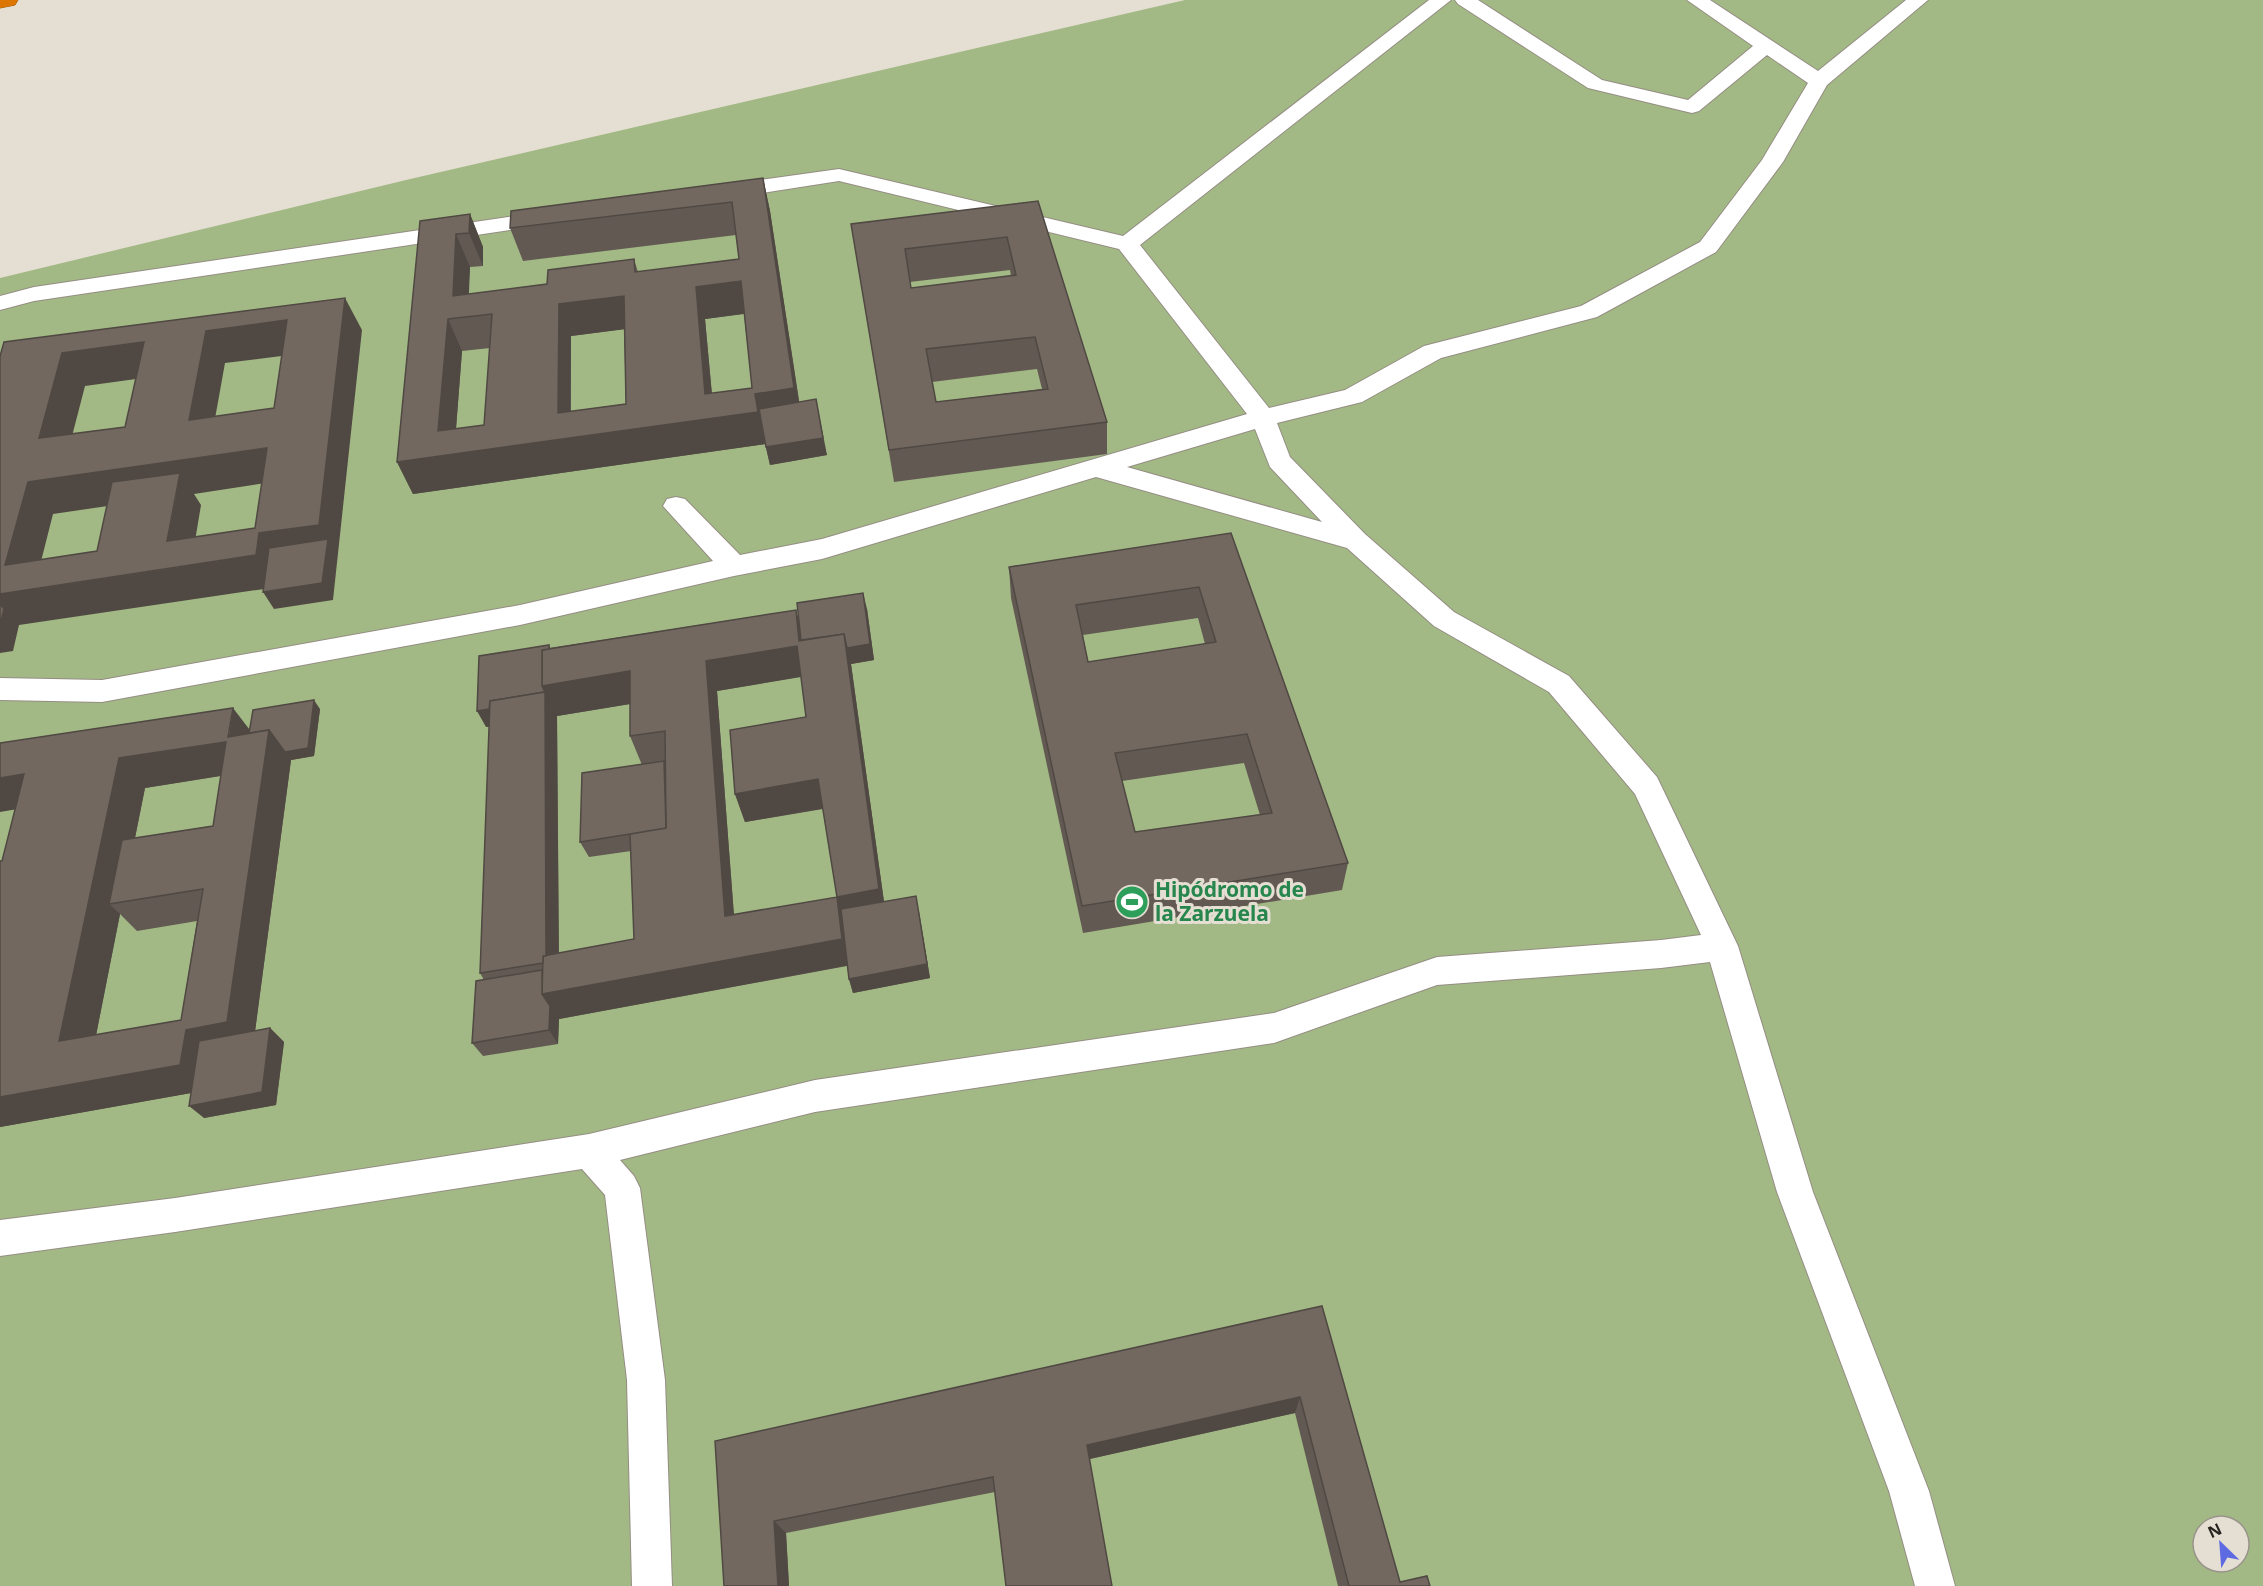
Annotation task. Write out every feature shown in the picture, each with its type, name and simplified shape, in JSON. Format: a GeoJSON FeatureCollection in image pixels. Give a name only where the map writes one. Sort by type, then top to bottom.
{"type":"FeatureCollection","features":[{"type":"Feature","properties":{"kind":"highway"},"geometry":{"type":"LineString","coordinates":[[0,2],[7,0]]}},
{"type":"Feature","properties":{"kind":"lane"},"geometry":{"type":"LineString","coordinates":[[1128,244],[1441,0]]}},
{"type":"Feature","properties":{"kind":"lane"},"geometry":{"type":"LineString","coordinates":[[1465,0],[1595,84],[1692,107],[1766,46]]}},
{"type":"Feature","properties":{"kind":"lane"},"geometry":{"type":"LineString","coordinates":[[1697,0],[1820,81]]}},
{"type":"Feature","properties":{"kind":"lane"},"geometry":{"type":"LineString","coordinates":[[0,689],[102,691],[520,615],[734,566],[822,549],[1263,418],[1353,396],[1433,352],[1589,312],[1708,247],[1772,162],[1820,81],[1918,0]]}},
{"type":"Feature","properties":{"kind":"lane"},"geometry":{"type":"LineString","coordinates":[[708,194],[838,175],[1128,244],[1263,418],[1279,461],[1356,541],[1443,619],[1559,684],[1647,786],[1722,946],[1795,1192],[1909,1491],[1935,1586]]}},
{"type":"Feature","properties":{"kind":"lane"},"geometry":{"type":"LineString","coordinates":[[0,303],[34,294],[567,215]]}},
{"type":"Feature","properties":{"kind":"lane"},"geometry":{"type":"LineString","coordinates":[[1097,468],[1356,541]]}},
{"type":"Feature","properties":{"kind":"lane"},"geometry":{"type":"LineString","coordinates":[[676,506],[734,566]]}},
{"type":"Feature","properties":{"kind":"lane"},"geometry":{"type":"LineString","coordinates":[[0,1238],[175,1215],[589,1151],[815,1096],[1274,1028],[1437,971],[1661,954],[1722,946]]}},
{"type":"Feature","properties":{"kind":"lane"},"geometry":{"type":"LineString","coordinates":[[589,1151],[622,1188],[646,1380],[652,1586]]}},
{"type":"Feature","properties":{"kind":"green space","name":"Hipódromo de la Zarzuela"},"geometry":{"type":"Polygon","coordinates":[[[1185,0],[2263,0],[2263,1586],[0,1586],[0,278],[406,180],[1185,0]]]}},
{"type":"Feature","properties":{"kind":"building"},"geometry":{"type":"Polygon","coordinates":[[[763,178],[794,388],[755,394],[758,412],[397,462],[420,221],[470,214],[469,233],[456,234],[453,296],[547,284],[548,270],[634,259],[635,272],[739,259],[732,202],[510,228],[511,211],[763,178]],[[741,281],[696,287],[705,394],[752,388],[741,281]],[[624,296],[559,304],[558,413],[626,404],[624,296]],[[492,314],[448,319],[438,431],[484,425],[492,314]]]}},
{"type":"Feature","properties":{"kind":"building"},"geometry":{"type":"Polygon","coordinates":[[[1038,201],[1107,422],[889,450],[851,224],[1038,201]],[[1007,237],[905,249],[911,288],[1016,275],[1007,237]],[[1035,337],[926,349],[936,402],[1048,389],[1035,337]]]}},
{"type":"Feature","properties":{"kind":"building"},"geometry":{"type":"Polygon","coordinates":[[[345,298],[319,525],[259,533],[256,555],[0,594],[0,356],[4,342],[345,298]],[[287,320],[206,331],[189,420],[274,408],[287,320]],[[144,342],[62,353],[39,438],[125,427],[144,342]],[[267,448],[28,482],[5,565],[97,551],[112,482],[180,473],[167,541],[255,528],[267,448]]]}},
{"type":"Feature","properties":{"kind":"building"},"geometry":{"type":"Polygon","coordinates":[[[816,399],[823,438],[766,447],[759,409],[816,399]]]}},
{"type":"Feature","properties":{"kind":"building"},"geometry":{"type":"Polygon","coordinates":[[[1231,533],[1348,863],[1082,906],[1009,567],[1231,533]],[[1199,587],[1076,605],[1088,662],[1216,642],[1199,587]],[[1247,734],[1115,753],[1135,832],[1272,813],[1247,734]]]}},
{"type":"Feature","properties":{"kind":"building"},"geometry":{"type":"Polygon","coordinates":[[[328,539],[322,583],[263,592],[269,548],[328,539]]]}},
{"type":"Feature","properties":{"kind":"building"},"geometry":{"type":"Polygon","coordinates":[[[863,593],[870,644],[847,648],[844,634],[801,640],[797,603],[863,593]]]}},
{"type":"Feature","properties":{"kind":"building"},"geometry":{"type":"Polygon","coordinates":[[[0,604],[4,609],[0,625],[0,604]]]}},
{"type":"Feature","properties":{"kind":"building"},"geometry":{"type":"Polygon","coordinates":[[[796,610],[799,641],[844,634],[879,889],[837,897],[842,939],[542,994],[543,956],[634,939],[630,834],[666,827],[665,731],[630,736],[630,671],[542,686],[542,650],[796,610]],[[797,646],[706,661],[725,916],[837,897],[818,779],[735,794],[730,730],[806,717],[797,646]]]}},
{"type":"Feature","properties":{"kind":"building"},"geometry":{"type":"Polygon","coordinates":[[[549,645],[549,649],[542,650],[542,686],[545,692],[490,701],[489,709],[477,711],[479,656],[549,645]]]}},
{"type":"Feature","properties":{"kind":"building"},"geometry":{"type":"Polygon","coordinates":[[[545,692],[546,956],[543,956],[543,963],[480,973],[490,701],[545,692]]]}},
{"type":"Feature","properties":{"kind":"building"},"geometry":{"type":"Polygon","coordinates":[[[314,700],[308,748],[285,752],[269,730],[249,733],[253,710],[314,700]]]}},
{"type":"Feature","properties":{"kind":"building"},"geometry":{"type":"Polygon","coordinates":[[[233,708],[228,737],[269,730],[227,1022],[186,1030],[180,1065],[0,1097],[0,861],[2,861],[24,774],[0,778],[0,743],[233,708]],[[226,742],[119,758],[59,1041],[181,1020],[203,889],[109,904],[122,840],[213,826],[226,742]]]}},
{"type":"Feature","properties":{"kind":"building"},"geometry":{"type":"Polygon","coordinates":[[[664,761],[666,828],[580,842],[582,773],[664,761]]]}},
{"type":"Feature","properties":{"kind":"building"},"geometry":{"type":"Polygon","coordinates":[[[916,896],[927,964],[849,979],[841,909],[916,896]]]}},
{"type":"Feature","properties":{"kind":"building"},"geometry":{"type":"Polygon","coordinates":[[[542,970],[542,994],[550,1006],[549,1030],[472,1043],[476,981],[542,970]]]}},
{"type":"Feature","properties":{"kind":"building"},"geometry":{"type":"Polygon","coordinates":[[[270,1028],[262,1092],[189,1106],[199,1041],[270,1028]]]}},
{"type":"Feature","properties":{"kind":"building"},"geometry":{"type":"Polygon","coordinates":[[[1322,1306],[1400,1582],[1427,1576],[1430,1586],[1349,1586],[1300,1397],[1087,1445],[1112,1586],[1006,1586],[993,1477],[774,1521],[778,1586],[724,1586],[715,1441],[1322,1306]]]}},
{"type":"Feature","properties":{"kind":"place","name":"Hipódromo de la Zarzuela"},"geometry":{"type":"Point","coordinates":[1132,902]}}]}
